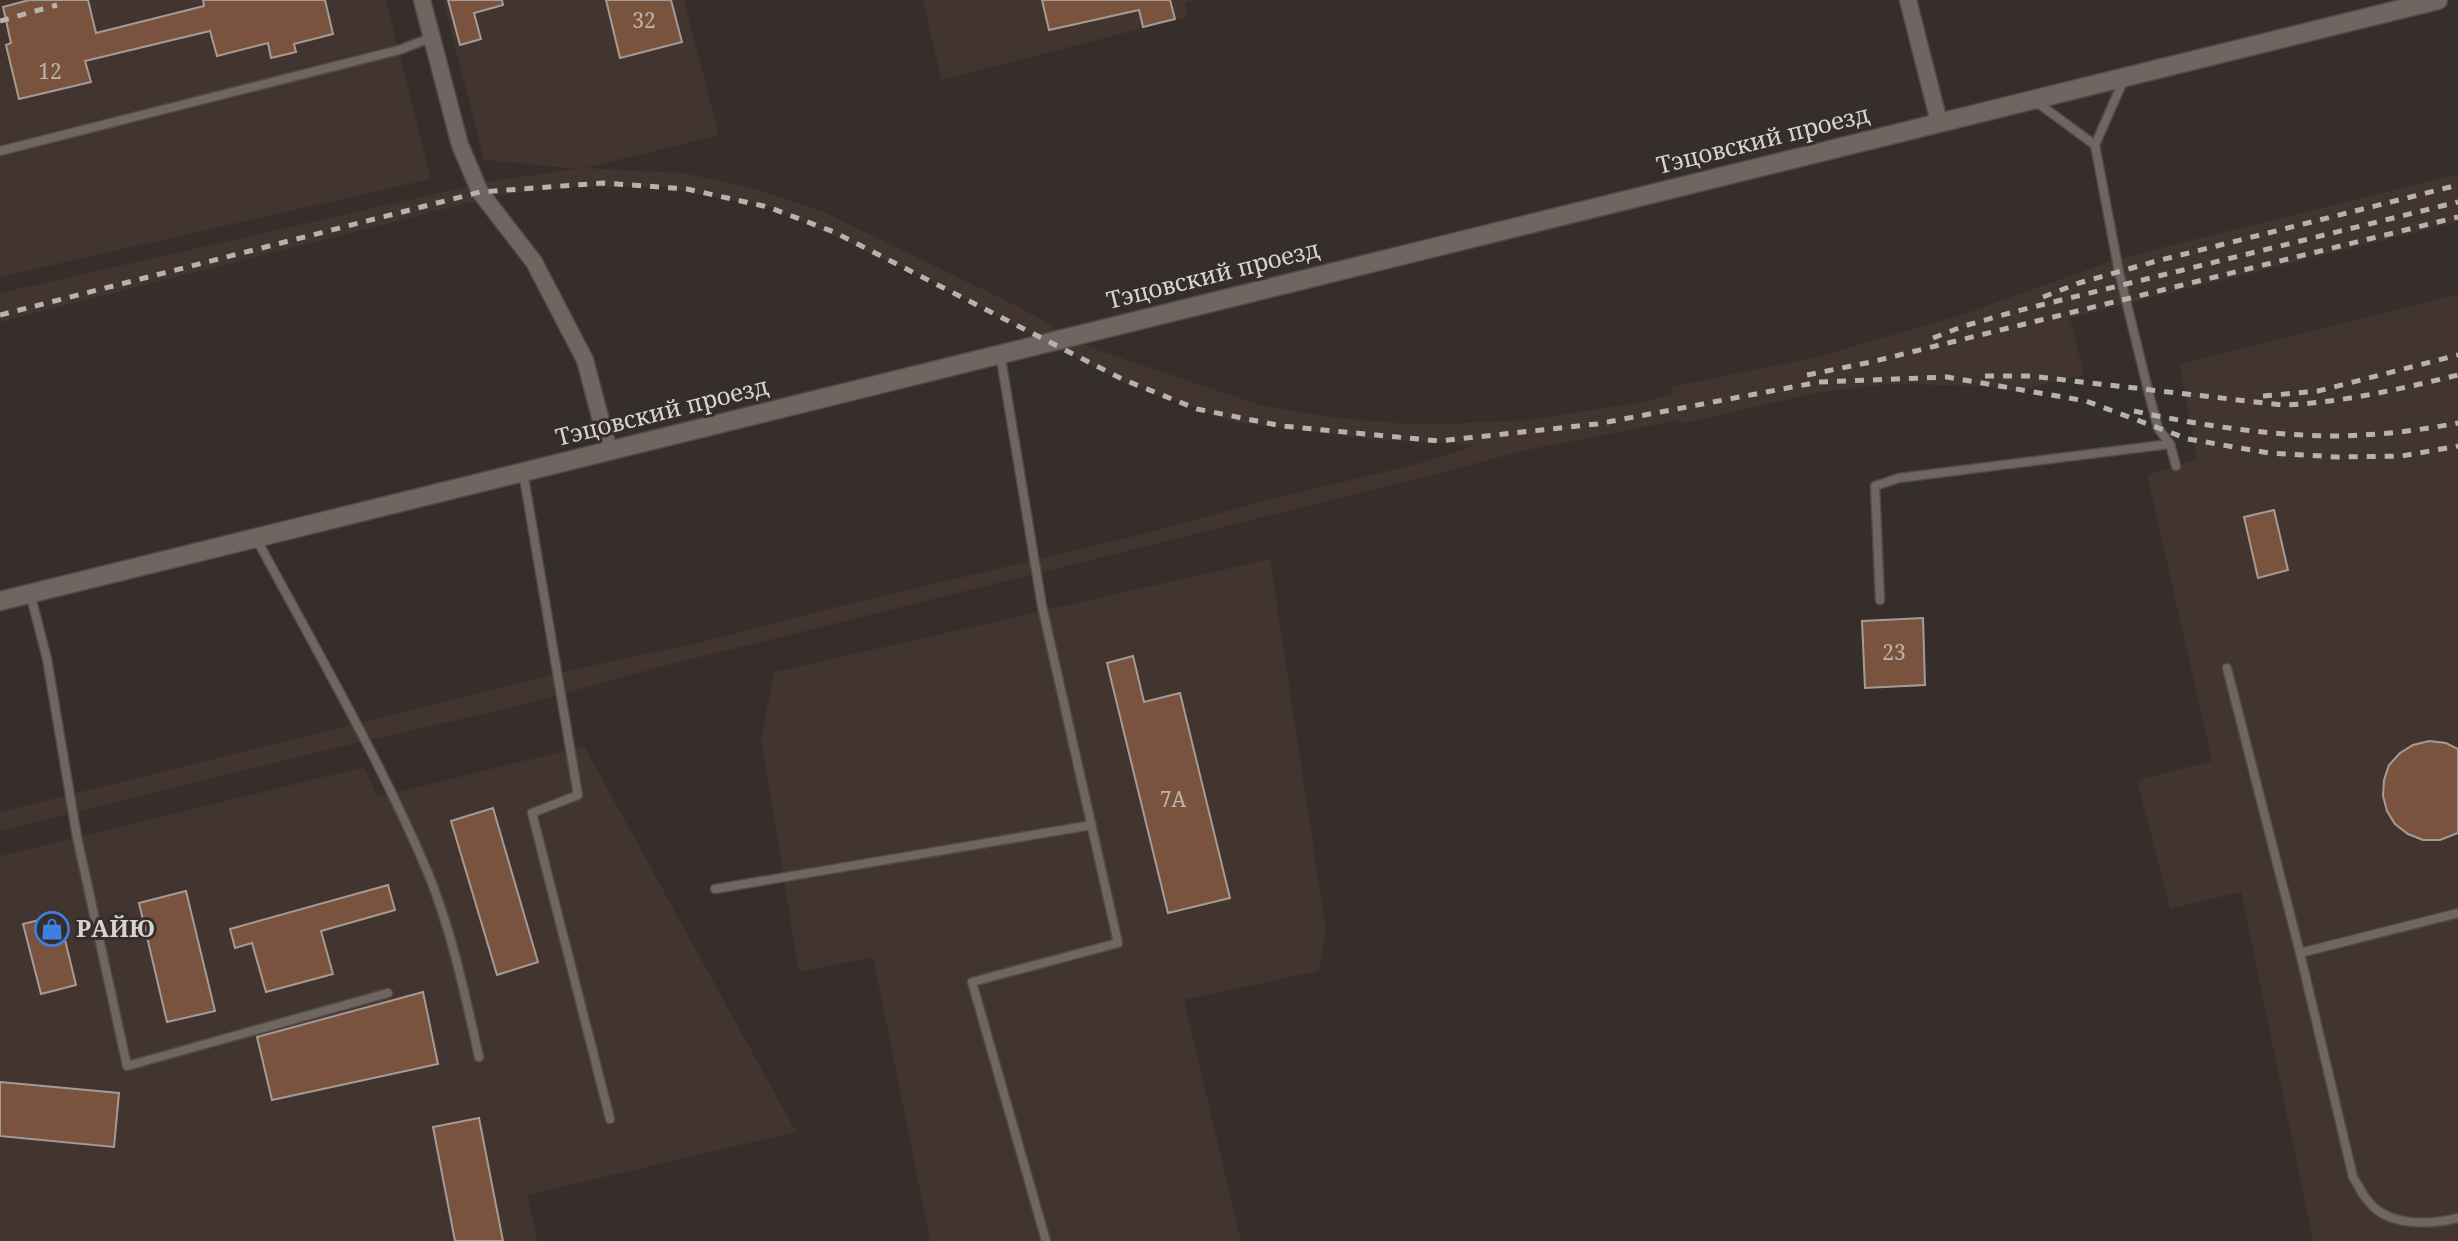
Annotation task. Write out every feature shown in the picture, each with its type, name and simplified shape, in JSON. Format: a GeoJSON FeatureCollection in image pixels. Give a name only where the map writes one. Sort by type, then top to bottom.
{"type":"FeatureCollection","features":[{"type":"Feature","properties":{"kind":"street"},"geometry":{"type":"LineString","coordinates":[[422,0],[460,145],[480,192],[534,262],[585,360],[609,451]]}},
{"type":"Feature","properties":{"kind":"street"},"geometry":{"type":"LineString","coordinates":[[1908,0],[1939,122]]}},
{"type":"Feature","properties":{"kind":"street","name":"Тэцовский проезд"},"geometry":{"type":"LineString","coordinates":[[0,601],[2438,0]]}},
{"type":"Feature","properties":{"kind":"lane"},"geometry":{"type":"LineString","coordinates":[[0,151],[399,50],[433,37]]}},
{"type":"Feature","properties":{"kind":"lane"},"geometry":{"type":"LineString","coordinates":[[2125,76],[2095,145],[2119,272],[2145,377],[2158,428],[2170,444],[2176,466]]}},
{"type":"Feature","properties":{"kind":"lane"},"geometry":{"type":"LineString","coordinates":[[2032,99],[2095,145]]}},
{"type":"Feature","properties":{"kind":"lane"},"geometry":{"type":"LineString","coordinates":[[1000,353],[1042,606],[1118,943],[972,982],[1046,1241]]}},
{"type":"Feature","properties":{"kind":"lane"},"geometry":{"type":"LineString","coordinates":[[1880,600],[1875,486],[1899,478],[2170,444]]}},
{"type":"Feature","properties":{"kind":"lane"},"geometry":{"type":"LineString","coordinates":[[523,472],[578,795],[531,813],[610,1119]]}},
{"type":"Feature","properties":{"kind":"lane"},"geometry":{"type":"LineString","coordinates":[[256,538],[376,761],[428,875],[455,951],[479,1057]]}},
{"type":"Feature","properties":{"kind":"lane"},"geometry":{"type":"LineString","coordinates":[[30,593],[47,659],[76,837],[127,1066],[388,993]]}},
{"type":"Feature","properties":{"kind":"lane"},"geometry":{"type":"LineString","coordinates":[[2227,668],[2300,953],[2353,1177],[2370,1204],[2396,1220],[2437,1224],[2458,1218]]}},
{"type":"Feature","properties":{"kind":"lane"},"geometry":{"type":"LineString","coordinates":[[715,889],[1092,825]]}},
{"type":"Feature","properties":{"kind":"lane"},"geometry":{"type":"LineString","coordinates":[[2300,953],[2458,913]]}},
{"type":"Feature","properties":{"kind":"shaded area"},"geometry":{"type":"Polygon","coordinates":[[[0,0],[386,0],[431,179],[0,277],[0,0]]]}},
{"type":"Feature","properties":{"kind":"shaded area"},"geometry":{"type":"Polygon","coordinates":[[[443,0],[684,0],[719,135],[585,168],[683,173],[749,187],[824,212],[1019,307],[1089,347],[1263,406],[1331,417],[1407,424],[1446,424],[1528,420],[1643,402],[1672,394],[1671,387],[1817,357],[1964,314],[2106,263],[2458,174],[2458,222],[2070,318],[2084,374],[2018,391],[1985,386],[1889,384],[1821,392],[1681,424],[1679,420],[1522,451],[652,669],[522,705],[0,831],[0,812],[572,670],[706,641],[1143,534],[1267,500],[1413,465],[1478,445],[1370,439],[1234,422],[1129,385],[919,275],[770,207],[661,187],[577,187],[499,195],[0,322],[0,293],[492,181],[577,169],[484,160],[443,0]]]}},
{"type":"Feature","properties":{"kind":"shaded area"},"geometry":{"type":"Polygon","coordinates":[[[923,0],[1195,0],[1185,3],[1187,17],[941,80],[923,0]]]}},
{"type":"Feature","properties":{"kind":"shaded area"},"geometry":{"type":"Polygon","coordinates":[[[2458,294],[2458,1241],[2313,1241],[2241,892],[2170,909],[2137,780],[2212,761],[2147,475],[2197,459],[2179,364],[2458,294]]]}},
{"type":"Feature","properties":{"kind":"shaded area"},"geometry":{"type":"Polygon","coordinates":[[[1270,559],[1326,930],[1319,971],[1184,1000],[1241,1241],[930,1241],[873,957],[799,972],[761,740],[774,672],[1270,559]]]}},
{"type":"Feature","properties":{"kind":"shaded area"},"geometry":{"type":"Polygon","coordinates":[[[584,746],[796,1132],[527,1195],[538,1241],[0,1241],[0,856],[364,767],[378,797],[584,746]]]}},
{"type":"Feature","properties":{"kind":"building"},"geometry":{"type":"Polygon","coordinates":[[[29,0],[88,0],[96,33],[204,6],[203,0],[325,0],[333,34],[294,44],[296,52],[271,58],[268,43],[217,56],[210,31],[85,61],[91,82],[19,99],[6,45],[11,43],[3,7],[29,0]]]}},
{"type":"Feature","properties":{"kind":"building"},"geometry":{"type":"Polygon","coordinates":[[[448,0],[502,0],[503,5],[474,13],[481,39],[460,45],[448,0]]]}},
{"type":"Feature","properties":{"kind":"building"},"geometry":{"type":"Polygon","coordinates":[[[606,0],[671,0],[682,42],[620,58],[606,0]]]}},
{"type":"Feature","properties":{"kind":"building"},"geometry":{"type":"Polygon","coordinates":[[[1042,0],[1170,0],[1175,19],[1143,27],[1139,10],[1049,30],[1042,0]]]}},
{"type":"Feature","properties":{"kind":"building"},"geometry":{"type":"Polygon","coordinates":[[[2274,510],[2288,570],[2258,578],[2244,517],[2274,510]]]}},
{"type":"Feature","properties":{"kind":"building"},"geometry":{"type":"Polygon","coordinates":[[[1923,618],[1925,685],[1865,688],[1862,621],[1923,618]]]}},
{"type":"Feature","properties":{"kind":"building"},"geometry":{"type":"Polygon","coordinates":[[[1133,656],[1144,702],[1180,693],[1230,898],[1168,913],[1107,663],[1133,656]]]}},
{"type":"Feature","properties":{"kind":"building"},"geometry":{"type":"Polygon","coordinates":[[[2429,741],[2446,743],[2458,749],[2458,833],[2440,840],[2423,840],[2408,834],[2395,824],[2387,811],[2383,796],[2389,765],[2400,753],[2413,745],[2429,741]]]}},
{"type":"Feature","properties":{"kind":"building"},"geometry":{"type":"Polygon","coordinates":[[[493,808],[538,962],[497,975],[451,821],[493,808]]]}},
{"type":"Feature","properties":{"kind":"building"},"geometry":{"type":"Polygon","coordinates":[[[388,885],[395,910],[321,931],[333,974],[266,992],[252,943],[235,948],[230,929],[388,885]]]}},
{"type":"Feature","properties":{"kind":"building"},"geometry":{"type":"Polygon","coordinates":[[[186,891],[215,1011],[167,1022],[139,903],[186,891]]]}},
{"type":"Feature","properties":{"kind":"building"},"geometry":{"type":"Polygon","coordinates":[[[59,915],[76,985],[41,994],[23,924],[59,915]]]}},
{"type":"Feature","properties":{"kind":"building"},"geometry":{"type":"Polygon","coordinates":[[[423,992],[438,1064],[272,1100],[257,1037],[423,992]]]}},
{"type":"Feature","properties":{"kind":"building"},"geometry":{"type":"Polygon","coordinates":[[[0,1082],[119,1093],[114,1147],[0,1136],[0,1082]]]}},
{"type":"Feature","properties":{"kind":"building"},"geometry":{"type":"Polygon","coordinates":[[[479,1118],[503,1241],[455,1241],[433,1127],[479,1118]]]}},
{"type":"Feature","properties":{"kind":"railway"},"geometry":{"type":"LineString","coordinates":[[0,21],[57,5]]}},
{"type":"Feature","properties":{"kind":"railway"},"geometry":{"type":"LineString","coordinates":[[0,315],[480,192],[603,183],[687,189],[768,207],[834,232],[1122,379],[1197,409],[1282,426],[1439,441],[1597,424],[1819,382],[1947,377],[2086,401],[2188,439],[2269,453],[2337,457],[2402,456],[2458,446]]}},
{"type":"Feature","properties":{"kind":"railway"},"geometry":{"type":"LineString","coordinates":[[2043,297],[2079,283],[2153,262],[2458,185]]}},
{"type":"Feature","properties":{"kind":"railway"},"geometry":{"type":"LineString","coordinates":[[1933,338],[2017,311],[2458,202]]}},
{"type":"Feature","properties":{"kind":"railway"},"geometry":{"type":"LineString","coordinates":[[1807,375],[1871,362],[2458,217]]}},
{"type":"Feature","properties":{"kind":"railway"},"geometry":{"type":"LineString","coordinates":[[2263,396],[2318,391],[2458,355]]}},
{"type":"Feature","properties":{"kind":"railway"},"geometry":{"type":"LineString","coordinates":[[1985,376],[2030,376],[2282,405],[2348,398],[2458,375]]}},
{"type":"Feature","properties":{"kind":"railway"},"geometry":{"type":"LineString","coordinates":[[2134,411],[2232,428],[2306,435],[2378,434],[2458,423]]}},
{"type":"Feature","properties":{"kind":"place","name":"РАЙЮ"},"geometry":{"type":"Point","coordinates":[52,929]}}]}
